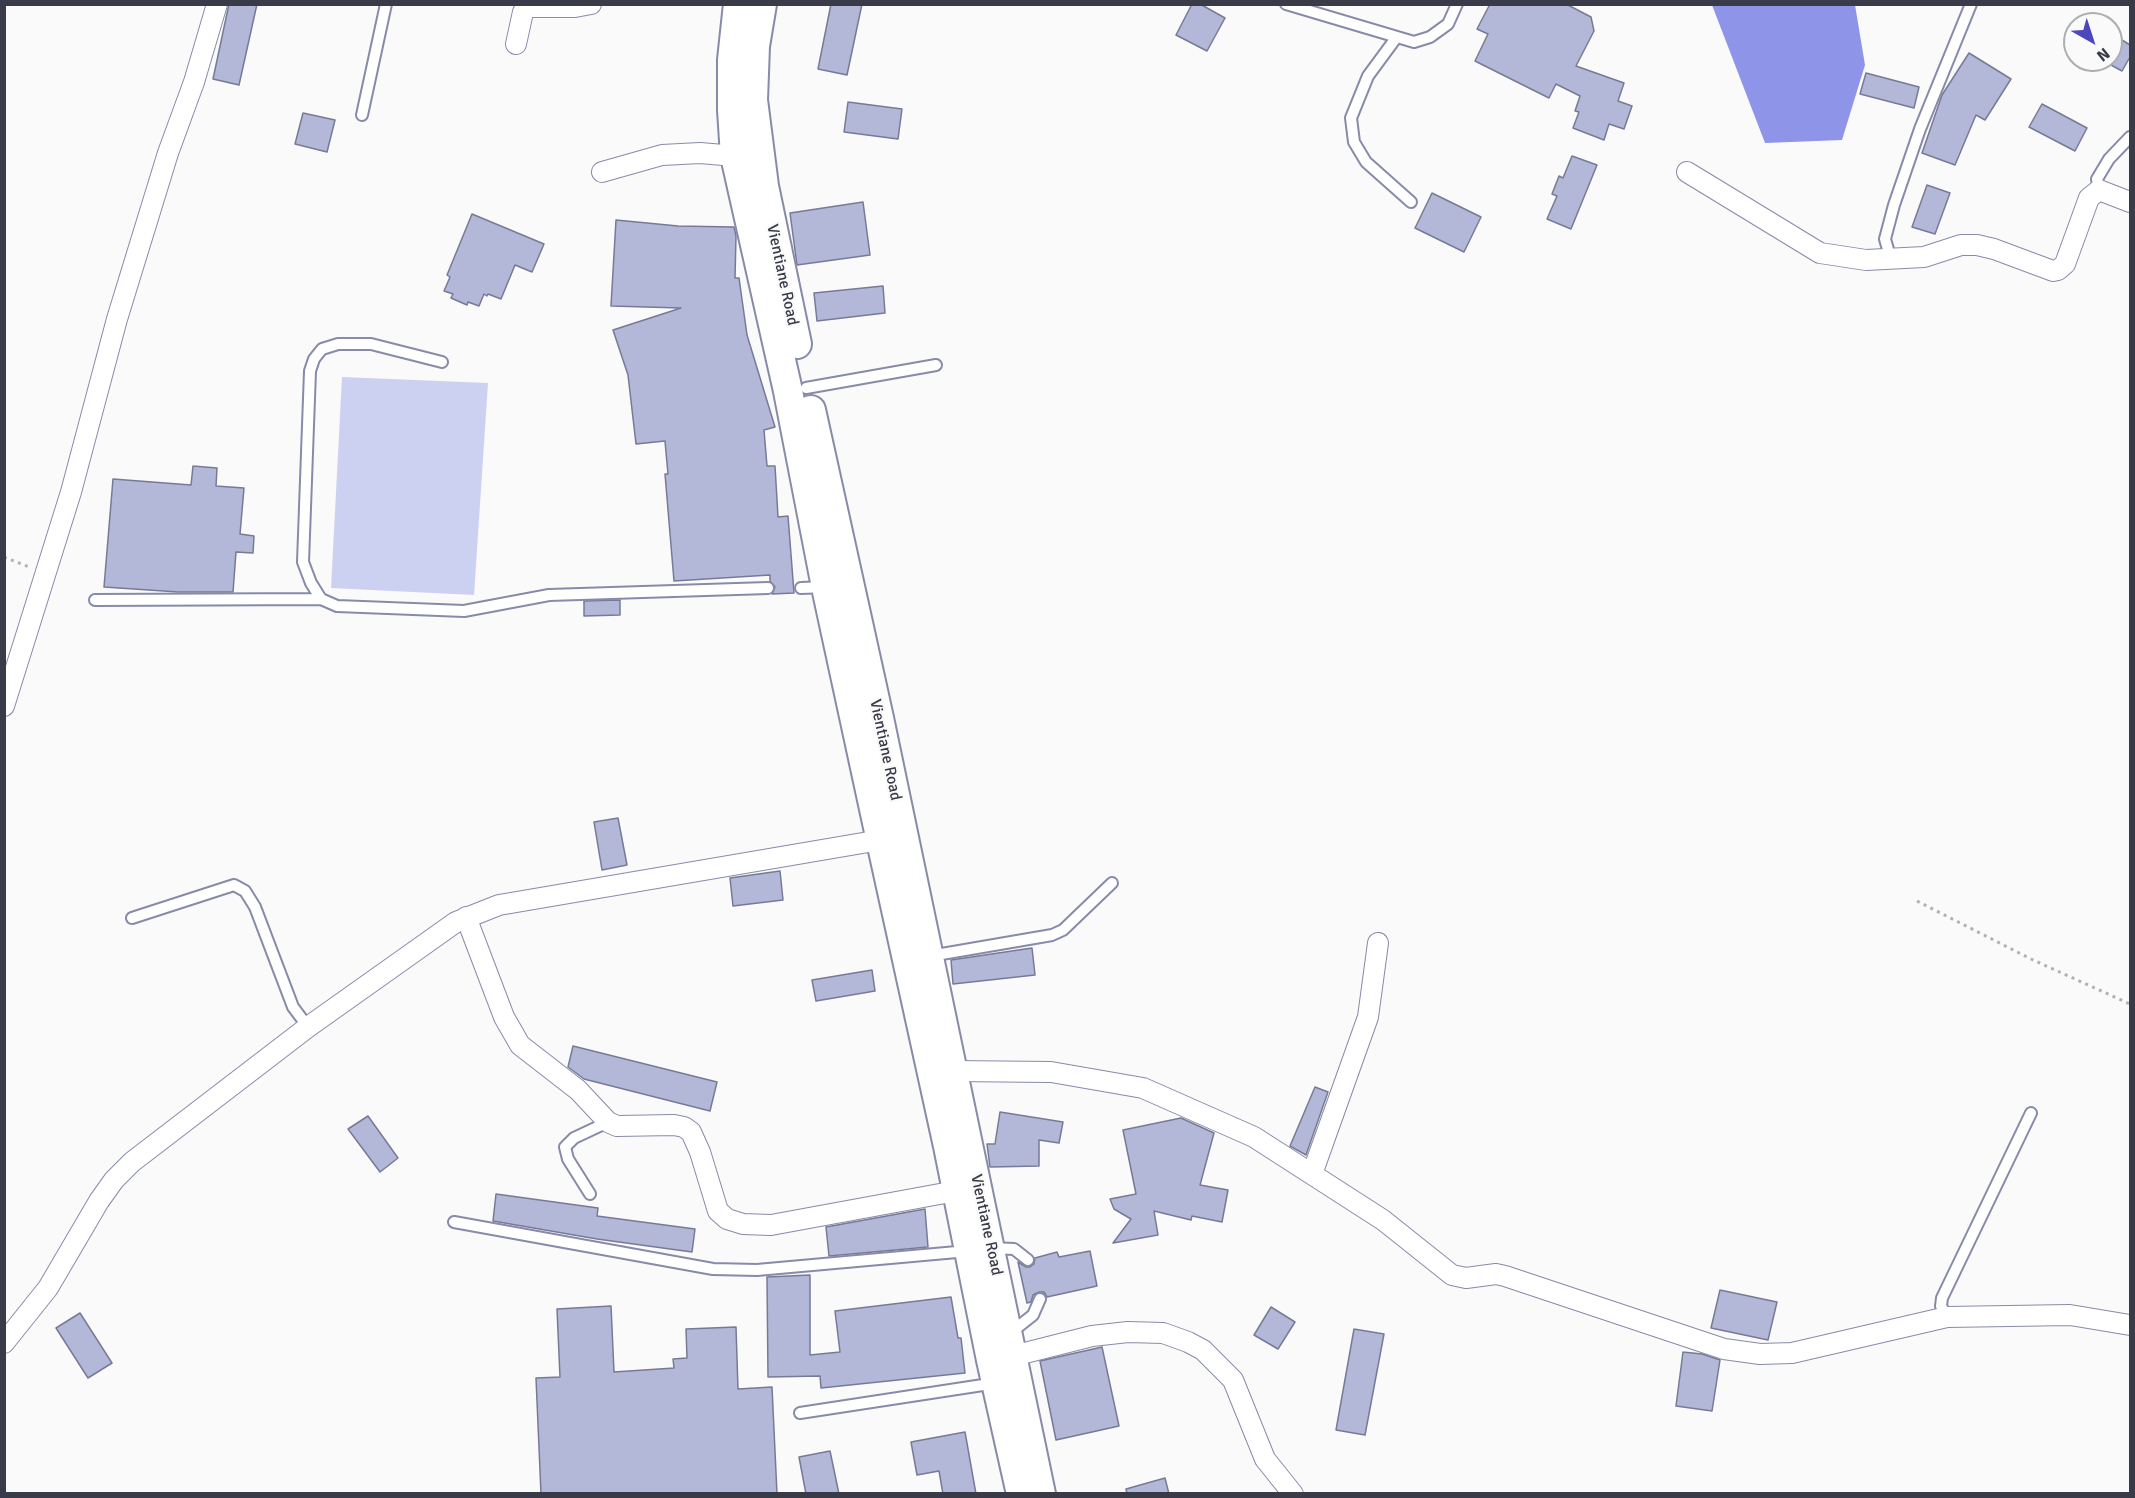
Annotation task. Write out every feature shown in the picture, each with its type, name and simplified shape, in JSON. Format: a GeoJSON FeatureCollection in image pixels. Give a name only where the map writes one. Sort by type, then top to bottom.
{"type":"FeatureCollection","features":[{"type":"Feature","properties":{"kind":"main road"},"geometry":{"type":"LineString","coordinates":[[738,4],[732,60],[735,156],[788,391],[814,587],[892,838],[956,1191],[979,1249],[996,1383],[1021,1494]]}},
{"type":"Feature","properties":{"kind":"main road","name":"Vientiane Road"},"geometry":{"type":"LineString","coordinates":[[762,4],[754,46],[753,100],[764,186],[806,388],[892,838],[929,956],[952,1071],[979,1249],[1011,1345],[1041,1494]]}},
{"type":"Feature","properties":{"kind":"street"},"geometry":{"type":"LineString","coordinates":[[4,706],[71,492],[117,319],[217,4]]}},
{"type":"Feature","properties":{"kind":"street"},"geometry":{"type":"LineString","coordinates":[[516,44],[523,12],[527,8],[532,6],[575,7],[591,4]]}},
{"type":"Feature","properties":{"kind":"street"},"geometry":{"type":"LineString","coordinates":[[602,172],[662,155],[700,153],[735,156]]}},
{"type":"Feature","properties":{"kind":"street"},"geometry":{"type":"LineString","coordinates":[[1687,172],[1820,253],[1866,260],[1924,257],[1961,245],[1977,245],[2053,271],[2058,270],[2065,264],[2089,198],[2099,189],[2130,202]]}},
{"type":"Feature","properties":{"kind":"street"},"geometry":{"type":"LineString","coordinates":[[4,1343],[48,1288],[99,1201],[114,1180],[132,1162],[308,1027],[440,932],[466,917],[499,905],[892,838]]}},
{"type":"Feature","properties":{"kind":"street"},"geometry":{"type":"LineString","coordinates":[[466,917],[504,1017],[520,1046],[578,1090],[608,1122],[617,1126],[674,1125],[684,1127],[691,1132],[700,1152],[718,1211],[727,1218],[743,1224],[771,1225],[956,1191]]}},
{"type":"Feature","properties":{"kind":"street"},"geometry":{"type":"LineString","coordinates":[[1312,1174],[1368,1017],[1378,943]]}},
{"type":"Feature","properties":{"kind":"street"},"geometry":{"type":"LineString","coordinates":[[952,1071],[1051,1072],[1143,1088],[1254,1137],[1383,1220],[1452,1275],[1466,1278],[1496,1274],[1505,1276],[1724,1349],[1760,1354],[1792,1353],[1947,1317],[2070,1315],[2130,1325]]}},
{"type":"Feature","properties":{"kind":"street"},"geometry":{"type":"LineString","coordinates":[[1011,1345],[1128,1332],[1163,1333],[1188,1342],[1203,1350],[1233,1380],[1265,1460],[1293,1494]]}},
{"type":"Feature","properties":{"kind":"lane"},"geometry":{"type":"LineString","coordinates":[[362,115],[386,4]]}},
{"type":"Feature","properties":{"kind":"lane"},"geometry":{"type":"LineString","coordinates":[[1286,4],[1414,42],[1430,37],[1448,24],[1457,4]]}},
{"type":"Feature","properties":{"kind":"lane"},"geometry":{"type":"LineString","coordinates":[[1891,260],[1885,239],[1894,205],[1920,129],[1971,4]]}},
{"type":"Feature","properties":{"kind":"lane"},"geometry":{"type":"LineString","coordinates":[[1396,38],[1368,76],[1351,118],[1354,142],[1366,162],[1411,202]]}},
{"type":"Feature","properties":{"kind":"lane"},"geometry":{"type":"LineString","coordinates":[[2099,189],[2097,179],[2109,159],[2130,137]]}},
{"type":"Feature","properties":{"kind":"lane"},"geometry":{"type":"LineString","coordinates":[[321,599],[311,583],[303,562],[310,371],[314,359],[322,349],[338,344],[371,344],[442,362]]}},
{"type":"Feature","properties":{"kind":"lane"},"geometry":{"type":"LineString","coordinates":[[806,388],[936,365]]}},
{"type":"Feature","properties":{"kind":"lane"},"geometry":{"type":"LineString","coordinates":[[95,600],[321,599],[337,606],[464,611],[549,595],[768,588]]}},
{"type":"Feature","properties":{"kind":"lane"},"geometry":{"type":"LineString","coordinates":[[929,956],[1052,935],[1063,930],[1112,882]]}},
{"type":"Feature","properties":{"kind":"lane"},"geometry":{"type":"LineString","coordinates":[[132,918],[234,885],[245,891],[255,907],[293,1007],[308,1027]]}},
{"type":"Feature","properties":{"kind":"lane"},"geometry":{"type":"LineString","coordinates":[[1947,1317],[1941,1306],[1942,1298],[2031,1113]]}},
{"type":"Feature","properties":{"kind":"lane"},"geometry":{"type":"LineString","coordinates":[[590,1194],[568,1159],[566,1147],[574,1138],[608,1122]]}},
{"type":"Feature","properties":{"kind":"lane"},"geometry":{"type":"LineString","coordinates":[[454,1222],[713,1269],[758,1270],[979,1249],[1014,1250],[1028,1260]]}},
{"type":"Feature","properties":{"kind":"lane"},"geometry":{"type":"LineString","coordinates":[[1011,1345],[1033,1315],[1040,1299]]}},
{"type":"Feature","properties":{"kind":"lane"},"geometry":{"type":"LineString","coordinates":[[800,1413],[996,1383]]}},
{"type":"Feature","properties":{"kind":"path"},"geometry":{"type":"LineString","coordinates":[[4,557],[45,574]]}},
{"type":"Feature","properties":{"kind":"path"},"geometry":{"type":"LineString","coordinates":[[1917,901],[2031,959],[2130,1004]]}},
{"type":"Feature","properties":{"kind":"shaded area"},"geometry":{"type":"Polygon","coordinates":[[[342,377],[488,383],[474,595],[331,588],[342,377]]]}},
{"type":"Feature","properties":{"kind":"water"},"geometry":{"type":"Polygon","coordinates":[[[1712,5],[1855,5],[1865,65],[1842,140],[1765,143],[1712,5]]]}},
{"type":"Feature","properties":{"kind":"building"},"geometry":{"type":"Polygon","coordinates":[[[229,4],[257,4],[239,85],[213,79],[229,4]]]}},
{"type":"Feature","properties":{"kind":"building"},"geometry":{"type":"Polygon","coordinates":[[[831,4],[862,4],[847,75],[818,69],[831,4]]]}},
{"type":"Feature","properties":{"kind":"building"},"geometry":{"type":"Polygon","coordinates":[[[1192,4],[1200,4],[1225,18],[1207,51],[1176,35],[1192,4]]]}},
{"type":"Feature","properties":{"kind":"building"},"geometry":{"type":"Polygon","coordinates":[[[1490,4],[1566,4],[1591,17],[1594,31],[1576,66],[1624,83],[1618,101],[1632,106],[1624,129],[1609,124],[1604,140],[1573,128],[1579,112],[1575,111],[1580,96],[1556,84],[1549,98],[1475,61],[1488,34],[1477,29],[1490,4]]]}},
{"type":"Feature","properties":{"kind":"building"},"geometry":{"type":"Polygon","coordinates":[[[2123,41],[2130,45],[2130,57],[2123,69],[2123,41]]]}},
{"type":"Feature","properties":{"kind":"building"},"geometry":{"type":"Polygon","coordinates":[[[1969,53],[2011,79],[1985,120],[1976,115],[1955,165],[1922,153],[1942,95],[1969,53]]]}},
{"type":"Feature","properties":{"kind":"building"},"geometry":{"type":"Polygon","coordinates":[[[1866,73],[1919,87],[1914,108],[1860,94],[1866,73]]]}},
{"type":"Feature","properties":{"kind":"building"},"geometry":{"type":"Polygon","coordinates":[[[848,102],[902,109],[898,139],[844,132],[848,102]]]}},
{"type":"Feature","properties":{"kind":"building"},"geometry":{"type":"Polygon","coordinates":[[[2042,104],[2087,128],[2075,151],[2029,127],[2042,104]]]}},
{"type":"Feature","properties":{"kind":"building"},"geometry":{"type":"Polygon","coordinates":[[[303,113],[335,120],[327,152],[295,144],[303,113]]]}},
{"type":"Feature","properties":{"kind":"building"},"geometry":{"type":"Polygon","coordinates":[[[1572,156],[1597,165],[1571,229],[1547,219],[1557,196],[1552,194],[1559,176],[1563,178],[1572,156]]]}},
{"type":"Feature","properties":{"kind":"building"},"geometry":{"type":"Polygon","coordinates":[[[1927,185],[1950,193],[1935,234],[1912,227],[1927,185]]]}},
{"type":"Feature","properties":{"kind":"building"},"geometry":{"type":"Polygon","coordinates":[[[1432,193],[1481,217],[1464,252],[1415,228],[1432,193]]]}},
{"type":"Feature","properties":{"kind":"building"},"geometry":{"type":"Polygon","coordinates":[[[863,202],[870,255],[797,265],[790,213],[863,202]]]}},
{"type":"Feature","properties":{"kind":"building"},"geometry":{"type":"Polygon","coordinates":[[[472,214],[544,244],[532,272],[515,265],[501,299],[484,294],[479,306],[468,302],[467,305],[451,298],[453,294],[444,291],[450,277],[447,275],[472,214]]]}},
{"type":"Feature","properties":{"kind":"building"},"geometry":{"type":"Polygon","coordinates":[[[616,220],[678,226],[734,227],[736,236],[735,278],[739,278],[747,335],[775,427],[764,430],[767,466],[775,466],[778,517],[788,516],[794,593],[772,594],[775,587],[770,581],[770,575],[674,581],[665,474],[668,474],[665,441],[636,444],[628,375],[613,330],[681,308],[611,306],[616,220]]]}},
{"type":"Feature","properties":{"kind":"building"},"geometry":{"type":"Polygon","coordinates":[[[883,286],[885,313],[817,321],[814,293],[883,286]]]}},
{"type":"Feature","properties":{"kind":"building"},"geometry":{"type":"Polygon","coordinates":[[[193,466],[217,468],[216,486],[244,488],[240,534],[254,536],[253,553],[236,552],[233,592],[178,592],[104,587],[113,479],[191,485],[193,466]]]}},
{"type":"Feature","properties":{"kind":"building"},"geometry":{"type":"Polygon","coordinates":[[[620,600],[620,615],[584,616],[584,601],[620,600]]]}},
{"type":"Feature","properties":{"kind":"building"},"geometry":{"type":"Polygon","coordinates":[[[618,818],[627,865],[602,870],[594,822],[618,818]]]}},
{"type":"Feature","properties":{"kind":"building"},"geometry":{"type":"Polygon","coordinates":[[[780,871],[783,900],[733,906],[730,878],[780,871]]]}},
{"type":"Feature","properties":{"kind":"building"},"geometry":{"type":"Polygon","coordinates":[[[1032,948],[1035,975],[953,984],[951,960],[1032,948]]]}},
{"type":"Feature","properties":{"kind":"building"},"geometry":{"type":"Polygon","coordinates":[[[872,970],[875,991],[816,1001],[812,980],[872,970]]]}},
{"type":"Feature","properties":{"kind":"building"},"geometry":{"type":"Polygon","coordinates":[[[573,1046],[717,1082],[710,1111],[584,1079],[568,1067],[573,1046]]]}},
{"type":"Feature","properties":{"kind":"building"},"geometry":{"type":"Polygon","coordinates":[[[1315,1087],[1328,1092],[1306,1155],[1290,1146],[1315,1087]]]}},
{"type":"Feature","properties":{"kind":"building"},"geometry":{"type":"Polygon","coordinates":[[[1000,1112],[1063,1122],[1059,1143],[1039,1140],[1039,1166],[990,1167],[987,1144],[995,1144],[1000,1112]]]}},
{"type":"Feature","properties":{"kind":"building"},"geometry":{"type":"Polygon","coordinates":[[[368,1116],[398,1158],[380,1172],[348,1129],[368,1116]]]}},
{"type":"Feature","properties":{"kind":"building"},"geometry":{"type":"Polygon","coordinates":[[[1181,1118],[1214,1133],[1200,1185],[1228,1190],[1222,1222],[1192,1216],[1191,1220],[1154,1211],[1158,1235],[1113,1243],[1131,1219],[1114,1209],[1110,1199],[1136,1194],[1123,1130],[1181,1118]]]}},
{"type":"Feature","properties":{"kind":"building"},"geometry":{"type":"Polygon","coordinates":[[[496,1194],[598,1208],[597,1216],[695,1229],[692,1252],[493,1221],[496,1194]]]}},
{"type":"Feature","properties":{"kind":"building"},"geometry":{"type":"Polygon","coordinates":[[[925,1209],[928,1247],[829,1256],[826,1227],[925,1209]]]}},
{"type":"Feature","properties":{"kind":"building"},"geometry":{"type":"Polygon","coordinates":[[[1090,1251],[1097,1286],[1047,1297],[1044,1292],[1039,1292],[1033,1295],[1031,1302],[1027,1303],[1018,1262],[1030,1267],[1034,1264],[1035,1258],[1057,1252],[1059,1257],[1090,1251]]]}},
{"type":"Feature","properties":{"kind":"building"},"geometry":{"type":"Polygon","coordinates":[[[810,1275],[810,1355],[840,1352],[835,1311],[951,1297],[958,1338],[961,1338],[965,1373],[821,1388],[820,1376],[768,1377],[767,1277],[810,1275]]]}},
{"type":"Feature","properties":{"kind":"building"},"geometry":{"type":"Polygon","coordinates":[[[1720,1290],[1777,1302],[1768,1340],[1711,1328],[1720,1290]]]}},
{"type":"Feature","properties":{"kind":"building"},"geometry":{"type":"Polygon","coordinates":[[[611,1306],[614,1372],[674,1368],[673,1359],[687,1358],[686,1329],[736,1327],[738,1389],[772,1387],[777,1494],[541,1494],[536,1378],[560,1377],[557,1309],[611,1306]]]}},
{"type":"Feature","properties":{"kind":"building"},"geometry":{"type":"Polygon","coordinates":[[[1271,1307],[1295,1322],[1278,1349],[1254,1335],[1271,1307]]]}},
{"type":"Feature","properties":{"kind":"building"},"geometry":{"type":"Polygon","coordinates":[[[80,1313],[112,1363],[88,1378],[56,1328],[80,1313]]]}},
{"type":"Feature","properties":{"kind":"building"},"geometry":{"type":"Polygon","coordinates":[[[1354,1329],[1384,1334],[1365,1435],[1336,1430],[1354,1329]]]}},
{"type":"Feature","properties":{"kind":"building"},"geometry":{"type":"Polygon","coordinates":[[[1102,1347],[1119,1426],[1056,1440],[1040,1361],[1102,1347]]]}},
{"type":"Feature","properties":{"kind":"building"},"geometry":{"type":"Polygon","coordinates":[[[1683,1352],[1702,1354],[1720,1360],[1712,1411],[1676,1406],[1683,1352]]]}},
{"type":"Feature","properties":{"kind":"building"},"geometry":{"type":"Polygon","coordinates":[[[965,1432],[976,1494],[943,1494],[939,1471],[917,1475],[911,1442],[965,1432]]]}},
{"type":"Feature","properties":{"kind":"building"},"geometry":{"type":"Polygon","coordinates":[[[830,1451],[839,1494],[806,1494],[799,1457],[830,1451]]]}},
{"type":"Feature","properties":{"kind":"building"},"geometry":{"type":"Polygon","coordinates":[[[1165,1478],[1169,1494],[1127,1494],[1126,1489],[1165,1478]]]}}]}
